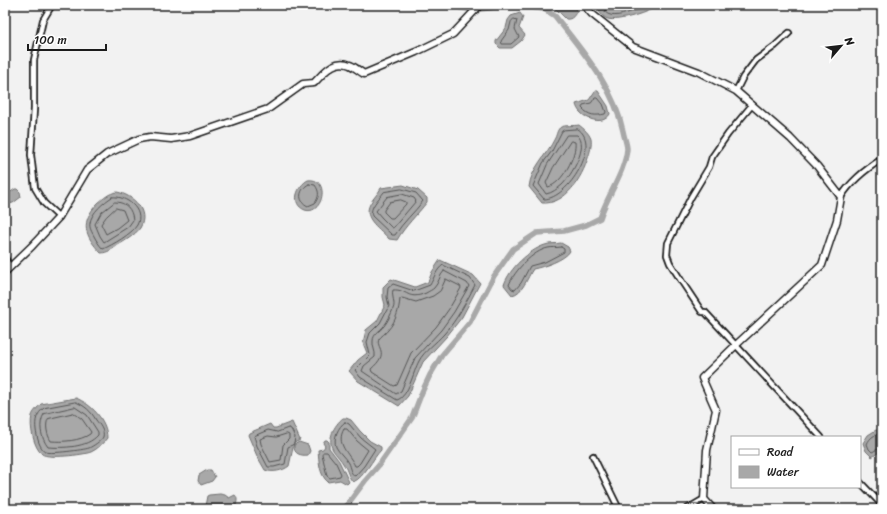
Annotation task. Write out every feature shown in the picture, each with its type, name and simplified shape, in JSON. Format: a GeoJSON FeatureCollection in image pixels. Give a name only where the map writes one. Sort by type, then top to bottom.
{"type":"FeatureCollection","features":[{"type":"Feature","properties":{"kind":"street"},"geometry":{"type":"LineString","coordinates":[[52,5],[43,20],[34,60],[34,109],[31,155],[34,188],[44,203],[59,217]]}},
{"type":"Feature","properties":{"kind":"street"},"geometry":{"type":"LineString","coordinates":[[8,270],[59,217],[87,170],[107,154],[139,139],[150,137],[171,139],[190,136],[268,109],[303,84],[314,83],[328,68],[340,63],[350,65],[364,74],[416,52],[453,34],[480,5]]}},
{"type":"Feature","properties":{"kind":"street"},"geometry":{"type":"LineString","coordinates":[[584,5],[592,14],[633,47],[699,72],[736,91],[790,138],[834,186],[841,197]]}},
{"type":"Feature","properties":{"kind":"street"},"geometry":{"type":"LineString","coordinates":[[736,91],[743,77],[756,60],[789,33]]}},
{"type":"Feature","properties":{"kind":"street"},"geometry":{"type":"LineString","coordinates":[[752,105],[728,134],[712,157],[709,167],[672,233],[668,242],[667,256],[702,312],[705,312],[736,344],[820,436]]}},
{"type":"Feature","properties":{"kind":"street"},"geometry":{"type":"LineString","coordinates":[[713,509],[704,499],[707,450],[716,410],[702,378],[736,344],[822,265],[838,220],[841,197],[855,179],[882,159]]}},
{"type":"Feature","properties":{"kind":"street"},"geometry":{"type":"LineString","coordinates":[[5,258],[8,270]]}},
{"type":"Feature","properties":{"kind":"street"},"geometry":{"type":"LineString","coordinates":[[593,456],[619,509]]}},
{"type":"Feature","properties":{"kind":"street"},"geometry":{"type":"LineString","coordinates":[[861,483],[882,505]]}},
{"type":"Feature","properties":{"kind":"street"},"geometry":{"type":"LineString","coordinates":[[687,509],[704,499]]}},
{"type":"Feature","properties":{"kind":"water"},"geometry":{"type":"Polygon","coordinates":[[[548,5],[573,5],[577,10],[572,18],[566,19],[557,10],[548,5]]]}},
{"type":"Feature","properties":{"kind":"water"},"geometry":{"type":"Polygon","coordinates":[[[605,5],[657,5],[654,8],[642,13],[626,18],[612,20],[605,18],[599,11],[605,5]]]}},
{"type":"Feature","properties":{"kind":"water"},"geometry":{"type":"Polygon","coordinates":[[[520,13],[523,17],[519,28],[525,35],[521,41],[512,48],[500,48],[496,44],[496,41],[506,28],[508,20],[511,16],[520,13]]]}},
{"type":"Feature","properties":{"kind":"water"},"geometry":{"type":"Polygon","coordinates":[[[595,91],[598,91],[608,106],[610,114],[602,120],[586,117],[581,113],[576,104],[589,100],[595,91]]]}},
{"type":"Feature","properties":{"kind":"water"},"geometry":{"type":"Polygon","coordinates":[[[579,125],[588,133],[591,139],[591,146],[582,173],[566,195],[551,202],[542,203],[529,187],[530,180],[552,144],[558,130],[565,126],[579,125]]]}},
{"type":"Feature","properties":{"kind":"water"},"geometry":{"type":"Polygon","coordinates":[[[308,180],[315,181],[320,184],[322,196],[316,207],[311,210],[305,210],[300,207],[296,199],[301,186],[308,180]]]}},
{"type":"Feature","properties":{"kind":"water"},"geometry":{"type":"Polygon","coordinates":[[[403,185],[418,190],[427,198],[427,202],[407,225],[397,240],[389,239],[370,219],[368,209],[381,188],[403,185]]]}},
{"type":"Feature","properties":{"kind":"water"},"geometry":{"type":"Polygon","coordinates":[[[15,189],[20,192],[21,197],[13,203],[8,204],[5,201],[5,196],[15,189]]]}},
{"type":"Feature","properties":{"kind":"water"},"geometry":{"type":"Polygon","coordinates":[[[117,192],[129,196],[134,200],[141,210],[143,222],[140,228],[130,238],[110,250],[101,253],[88,234],[86,228],[88,216],[98,203],[109,195],[117,192]]]}},
{"type":"Feature","properties":{"kind":"water"},"geometry":{"type":"Polygon","coordinates":[[[561,243],[568,247],[570,251],[564,257],[553,263],[533,269],[522,288],[516,294],[512,295],[504,285],[510,273],[520,261],[539,247],[547,244],[561,243]]]}},
{"type":"Feature","properties":{"kind":"water"},"geometry":{"type":"Polygon","coordinates":[[[440,260],[473,275],[480,283],[462,317],[423,362],[408,396],[399,406],[358,381],[349,371],[358,360],[367,353],[363,343],[366,330],[377,321],[385,305],[383,287],[391,279],[415,287],[428,282],[432,272],[440,260]]]}},
{"type":"Feature","properties":{"kind":"water"},"geometry":{"type":"Polygon","coordinates":[[[76,398],[87,404],[101,419],[107,438],[96,449],[87,453],[58,456],[42,454],[37,447],[33,436],[31,420],[33,413],[41,404],[76,398]]]}},
{"type":"Feature","properties":{"kind":"water"},"geometry":{"type":"Polygon","coordinates":[[[343,418],[351,420],[370,441],[381,447],[381,450],[365,472],[353,482],[343,463],[331,446],[332,432],[343,418]]]}},
{"type":"Feature","properties":{"kind":"water"},"geometry":{"type":"Polygon","coordinates":[[[292,422],[300,440],[294,443],[289,466],[277,471],[265,470],[257,456],[248,435],[249,433],[270,424],[273,428],[276,428],[292,422]]]}},
{"type":"Feature","properties":{"kind":"water"},"geometry":{"type":"Polygon","coordinates":[[[876,430],[882,431],[882,450],[872,457],[866,451],[863,443],[868,435],[876,430]]]}},
{"type":"Feature","properties":{"kind":"water"},"geometry":{"type":"Polygon","coordinates":[[[325,440],[329,442],[329,448],[339,461],[349,482],[347,484],[340,480],[328,482],[323,475],[320,467],[318,450],[323,449],[325,446],[323,443],[325,440]]]}},
{"type":"Feature","properties":{"kind":"water"},"geometry":{"type":"Polygon","coordinates":[[[299,442],[308,445],[310,451],[308,455],[300,455],[296,452],[294,445],[299,442]]]}},
{"type":"Feature","properties":{"kind":"water"},"geometry":{"type":"Polygon","coordinates":[[[207,470],[211,470],[215,477],[212,481],[201,485],[198,481],[199,475],[207,470]]]}},
{"type":"Feature","properties":{"kind":"water"},"geometry":{"type":"Polygon","coordinates":[[[220,494],[229,498],[235,495],[237,500],[235,509],[206,509],[205,506],[207,496],[220,494]]]}},
{"type":"Feature","properties":{"kind":"waterway"},"geometry":{"type":"LineString","coordinates":[[449,5],[476,9],[504,5]]}},
{"type":"Feature","properties":{"kind":"waterway"},"geometry":{"type":"LineString","coordinates":[[344,509],[379,465],[412,418],[430,375],[442,355],[470,322],[494,276],[513,249],[537,233],[564,231],[586,225],[600,218],[626,158],[627,147],[619,115],[605,85],[586,56],[555,16],[544,9],[516,5]]}}]}
